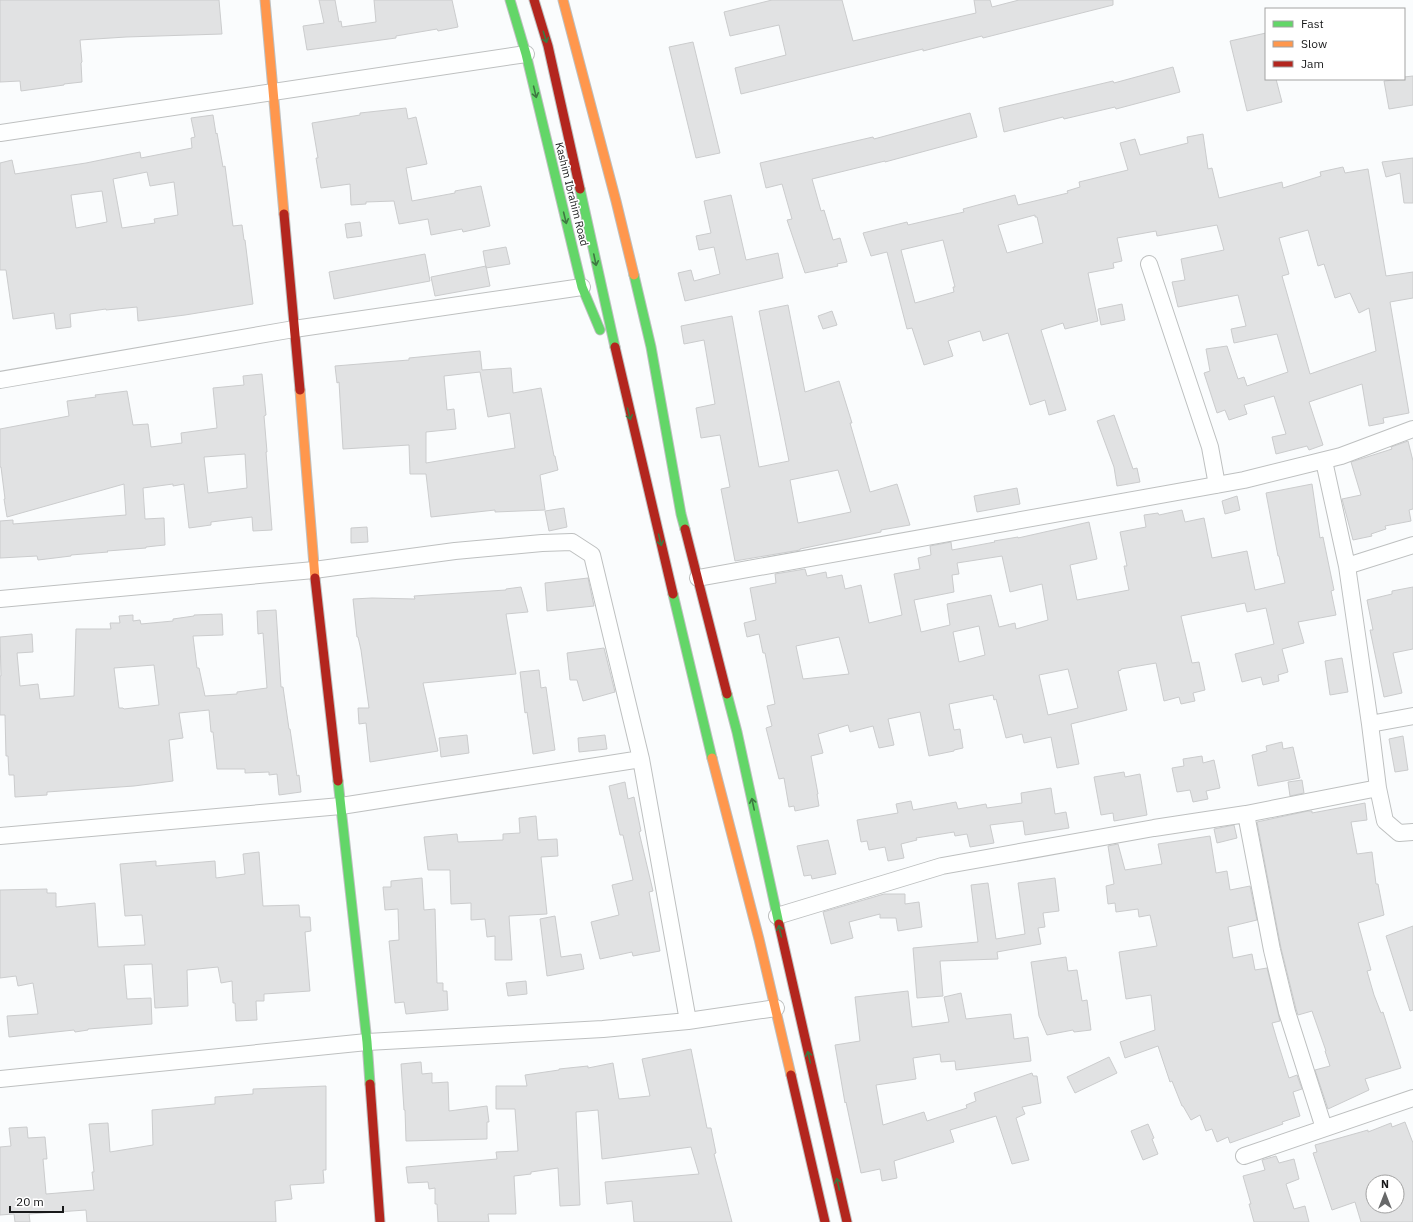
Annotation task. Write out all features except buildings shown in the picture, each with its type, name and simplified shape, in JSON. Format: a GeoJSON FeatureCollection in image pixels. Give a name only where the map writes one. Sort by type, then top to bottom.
{"type":"FeatureCollection","features":[{"type":"Feature","properties":{"kind":"main road"},"geometry":{"type":"LineString","coordinates":[[265,0],[272,93],[305,443],[314,570],[367,1042],[380,1222]]}},
{"type":"Feature","properties":{"kind":"main road","name":"Kashim Ibrahim Road"},"geometry":{"type":"LineString","coordinates":[[510,0],[526,54],[582,287],[624,390]]}},
{"type":"Feature","properties":{"kind":"main road"},"geometry":{"type":"LineString","coordinates":[[534,0],[548,46],[624,390],[716,776],[759,939],[826,1222]]}},
{"type":"Feature","properties":{"kind":"main road"},"geometry":{"type":"LineString","coordinates":[[563,0],[616,201],[650,347],[681,514],[737,732],[776,916],[847,1222]]}},
{"type":"Feature","properties":{"kind":"street"},"geometry":{"type":"LineString","coordinates":[[0,133],[526,54]]}},
{"type":"Feature","properties":{"kind":"street"},"geometry":{"type":"LineString","coordinates":[[1149,264],[1210,447],[1217,485]]}},
{"type":"Feature","properties":{"kind":"street"},"geometry":{"type":"LineString","coordinates":[[0,380],[294,329],[582,287]]}},
{"type":"Feature","properties":{"kind":"street"},"geometry":{"type":"LineString","coordinates":[[698,578],[1244,480],[1341,456],[1413,429]]}},
{"type":"Feature","properties":{"kind":"street"},"geometry":{"type":"LineString","coordinates":[[1324,461],[1347,566],[1378,788],[1385,820],[1399,833],[1413,832]]}},
{"type":"Feature","properties":{"kind":"street"},"geometry":{"type":"LineString","coordinates":[[0,600],[314,570],[455,551],[542,543],[572,542],[592,556],[641,759],[688,1021]]}},
{"type":"Feature","properties":{"kind":"street"},"geometry":{"type":"LineString","coordinates":[[1347,566],[1413,545]]}},
{"type":"Feature","properties":{"kind":"street"},"geometry":{"type":"LineString","coordinates":[[1370,724],[1413,716]]}},
{"type":"Feature","properties":{"kind":"street"},"geometry":{"type":"LineString","coordinates":[[0,836],[341,806],[641,759]]}},
{"type":"Feature","properties":{"kind":"street"},"geometry":{"type":"LineString","coordinates":[[776,916],[942,866],[1154,828],[1246,814],[1378,788]]}},
{"type":"Feature","properties":{"kind":"street"},"geometry":{"type":"LineString","coordinates":[[1246,814],[1272,950],[1285,1004],[1324,1128]]}},
{"type":"Feature","properties":{"kind":"street"},"geometry":{"type":"LineString","coordinates":[[0,1079],[367,1042],[603,1029],[688,1021],[776,1008]]}},
{"type":"Feature","properties":{"kind":"street"},"geometry":{"type":"LineString","coordinates":[[1244,1156],[1413,1098]]}},
{"type":"Feature","properties":{"kind":"traffic: fast"},"geometry":{"type":"LineString","coordinates":[[510,0],[526,54],[582,287],[600,330]]}},
{"type":"Feature","properties":{"kind":"traffic: fast"},"geometry":{"type":"LineString","coordinates":[[580,189],[615,347]]}},
{"type":"Feature","properties":{"kind":"traffic: fast"},"geometry":{"type":"LineString","coordinates":[[634,275],[651,347],[685,529]]}},
{"type":"Feature","properties":{"kind":"traffic: fast"},"geometry":{"type":"LineString","coordinates":[[673,594],[712,758]]}},
{"type":"Feature","properties":{"kind":"traffic: fast"},"geometry":{"type":"LineString","coordinates":[[727,694],[737,732],[779,924]]}},
{"type":"Feature","properties":{"kind":"traffic: fast"},"geometry":{"type":"LineString","coordinates":[[338,781],[367,1042],[370,1084]]}},
{"type":"Feature","properties":{"kind":"traffic: slow"},"geometry":{"type":"LineString","coordinates":[[265,0],[284,214]]}},
{"type":"Feature","properties":{"kind":"traffic: slow"},"geometry":{"type":"LineString","coordinates":[[563,0],[634,275]]}},
{"type":"Feature","properties":{"kind":"traffic: slow"},"geometry":{"type":"LineString","coordinates":[[300,390],[315,578]]}},
{"type":"Feature","properties":{"kind":"traffic: slow"},"geometry":{"type":"LineString","coordinates":[[712,758],[759,939],[791,1075]]}},
{"type":"Feature","properties":{"kind":"traffic: jam"},"geometry":{"type":"LineString","coordinates":[[534,0],[548,46],[580,189]]}},
{"type":"Feature","properties":{"kind":"traffic: jam"},"geometry":{"type":"LineString","coordinates":[[284,214],[300,390]]}},
{"type":"Feature","properties":{"kind":"traffic: jam"},"geometry":{"type":"LineString","coordinates":[[615,347],[673,594]]}},
{"type":"Feature","properties":{"kind":"traffic: jam"},"geometry":{"type":"LineString","coordinates":[[685,529],[727,694]]}},
{"type":"Feature","properties":{"kind":"traffic: jam"},"geometry":{"type":"LineString","coordinates":[[315,578],[338,781]]}},
{"type":"Feature","properties":{"kind":"traffic: jam"},"geometry":{"type":"LineString","coordinates":[[779,924],[847,1222]]}},
{"type":"Feature","properties":{"kind":"traffic: jam"},"geometry":{"type":"LineString","coordinates":[[791,1075],[825,1222]]}},
{"type":"Feature","properties":{"kind":"traffic: jam"},"geometry":{"type":"LineString","coordinates":[[370,1084],[380,1222]]}}]}
